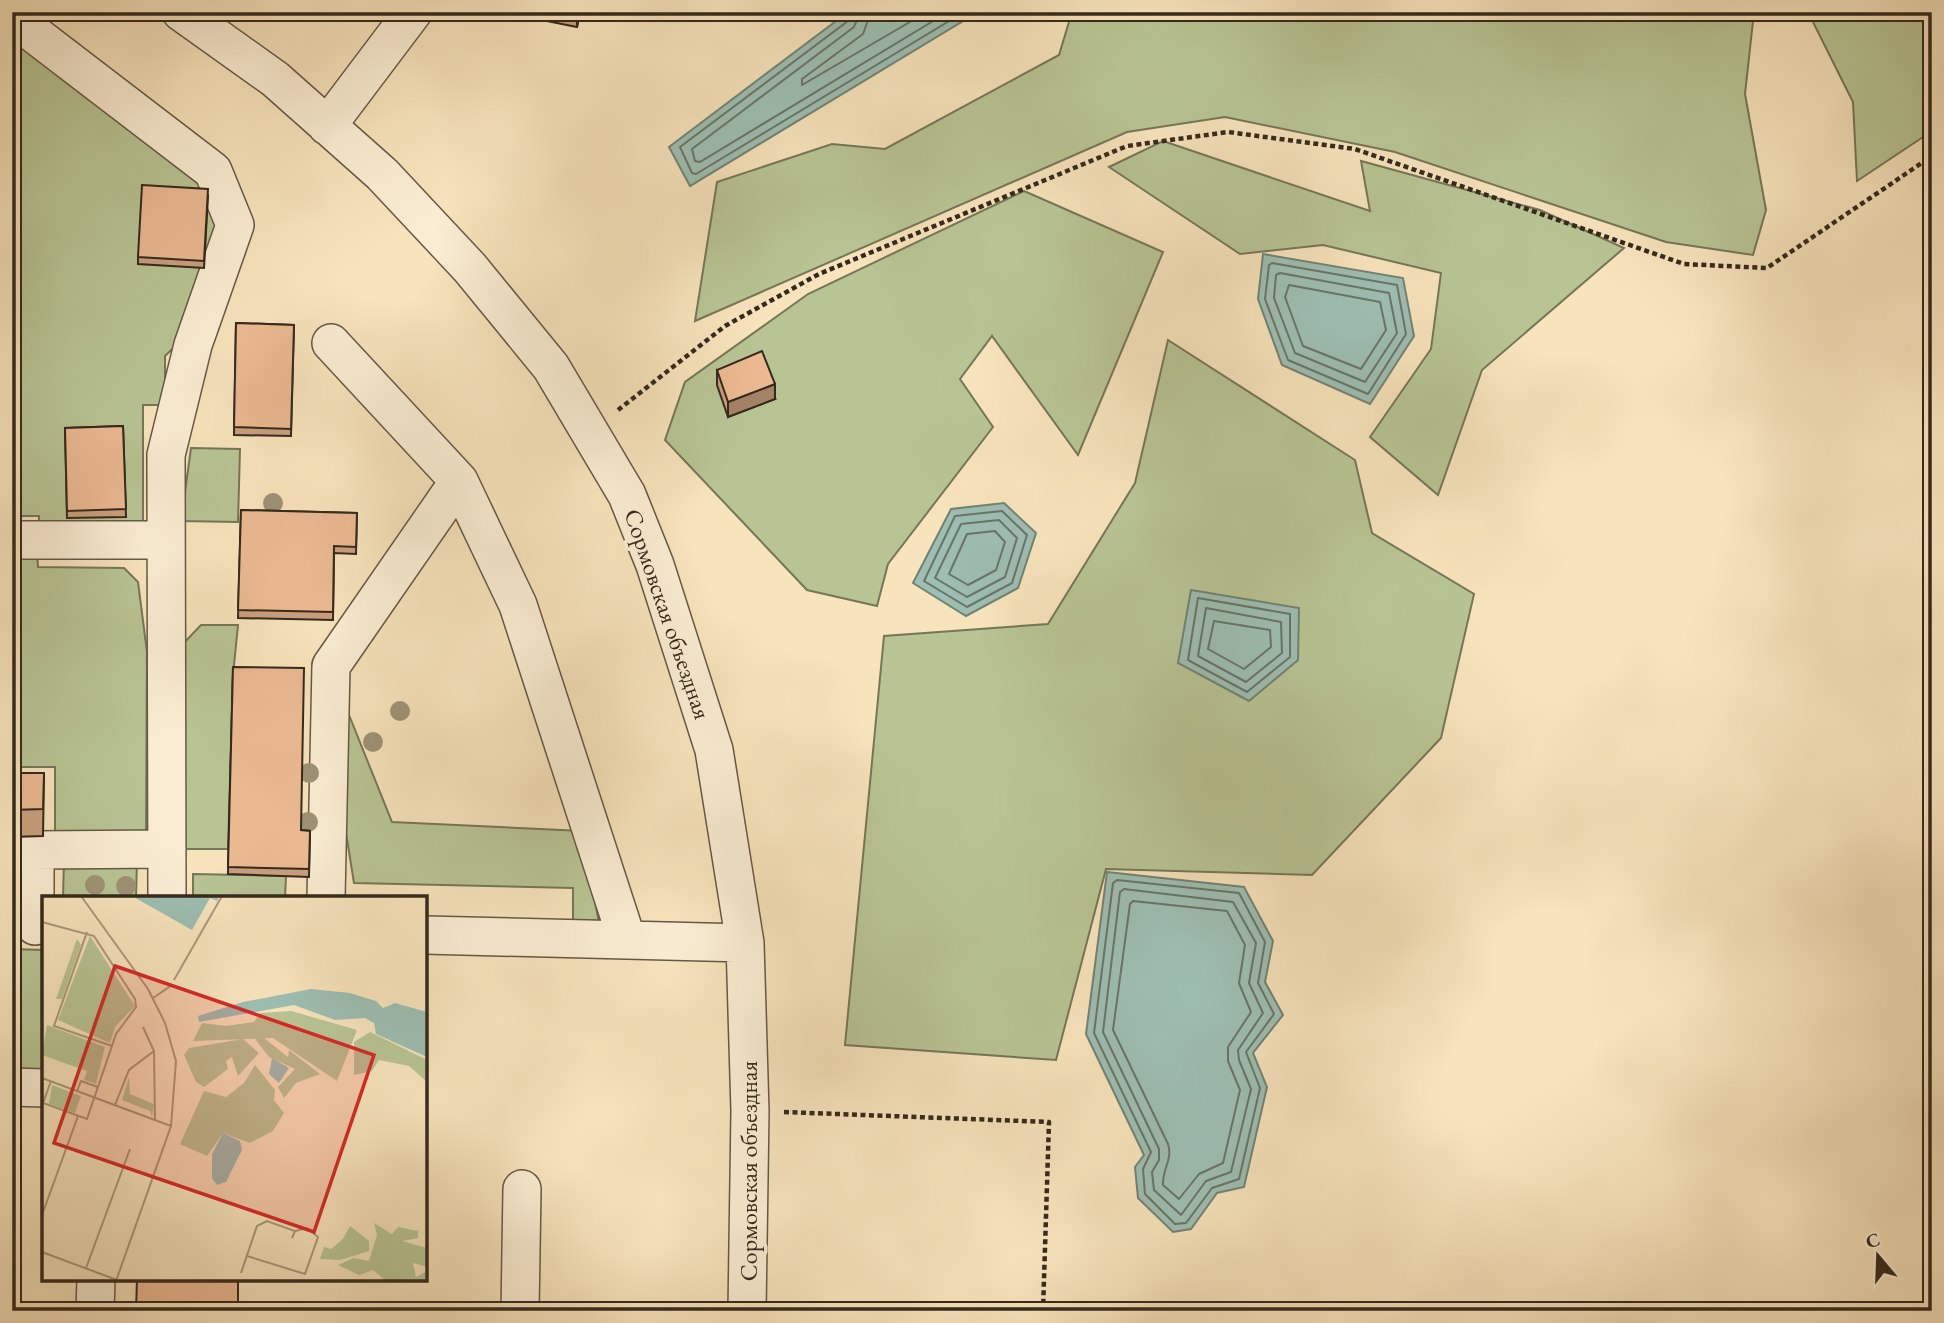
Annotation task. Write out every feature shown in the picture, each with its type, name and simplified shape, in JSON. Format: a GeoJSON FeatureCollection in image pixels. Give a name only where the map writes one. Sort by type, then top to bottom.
{"type":"FeatureCollection","features":[{"type":"Feature","properties":{"kind":"street","name":"Сормовская объездная"},"geometry":{"type":"LineString","coordinates":[[181,12],[275,79],[382,174],[470,268],[551,367],[627,495],[651,554],[714,751],[745,943],[750,1111],[747,1311]]}},
{"type":"Feature","properties":{"kind":"street"},"geometry":{"type":"LineString","coordinates":[[327,126],[413,12]]}},
{"type":"Feature","properties":{"kind":"street"},"geometry":{"type":"LineString","coordinates":[[12,17],[213,172],[235,225],[193,345],[166,455],[167,896]]}},
{"type":"Feature","properties":{"kind":"street"},"geometry":{"type":"LineString","coordinates":[[331,343],[459,481],[518,605],[627,940]]}},
{"type":"Feature","properties":{"kind":"street"},"geometry":{"type":"LineString","coordinates":[[326,896],[331,666],[459,481]]}},
{"type":"Feature","properties":{"kind":"street"},"geometry":{"type":"LineString","coordinates":[[12,540],[166,540]]}},
{"type":"Feature","properties":{"kind":"street"},"geometry":{"type":"LineString","coordinates":[[30,926],[35,850],[167,849]]}},
{"type":"Feature","properties":{"kind":"street"},"geometry":{"type":"LineString","coordinates":[[427,935],[745,943]]}},
{"type":"Feature","properties":{"kind":"street"},"geometry":{"type":"LineString","coordinates":[[12,1087],[42,1088]]}},
{"type":"Feature","properties":{"kind":"street"},"geometry":{"type":"LineString","coordinates":[[520,1311],[523,1189]]}},
{"type":"Feature","properties":{"kind":"street"},"geometry":{"type":"LineString","coordinates":[[95,1311],[96,1281]]}},
{"type":"Feature","properties":{"kind":"path"},"geometry":{"type":"LineString","coordinates":[[590,432],[725,326],[819,274],[1127,146],[1228,132],[1355,149],[1684,264],[1767,268],[1932,156]]}},
{"type":"Feature","properties":{"kind":"path"},"geometry":{"type":"LineString","coordinates":[[750,1111],[1049,1122],[1043,1311]]}},
{"type":"Feature","properties":{"kind":"green space"},"geometry":{"type":"Polygon","coordinates":[[[1072,12],[1754,12],[1745,94],[1766,210],[1753,255],[1666,242],[1395,152],[1225,117],[1127,132],[695,321],[717,182],[832,144],[885,149],[1059,55],[1072,12]]]}},
{"type":"Feature","properties":{"kind":"green space"},"geometry":{"type":"Polygon","coordinates":[[[1808,12],[1932,12],[1932,131],[1857,181],[1853,102],[1808,12]]]}},
{"type":"Feature","properties":{"kind":"green space"},"geometry":{"type":"Polygon","coordinates":[[[12,33],[192,171],[226,223],[188,334],[165,356],[165,405],[143,405],[143,526],[39,526],[39,516],[12,516],[12,33]]]}},
{"type":"Feature","properties":{"kind":"green space"},"geometry":{"type":"Polygon","coordinates":[[[1163,141],[1370,211],[1361,161],[1540,210],[1624,248],[1482,370],[1438,495],[1370,437],[1431,349],[1441,273],[1323,245],[1240,254],[1109,167],[1163,141]]]}},
{"type":"Feature","properties":{"kind":"green space"},"geometry":{"type":"Polygon","coordinates":[[[1024,191],[1163,252],[1078,455],[992,336],[960,379],[993,427],[888,564],[877,606],[807,590],[665,440],[685,382],[808,294],[1024,191]]]}},
{"type":"Feature","properties":{"kind":"green space"},"geometry":{"type":"Polygon","coordinates":[[[1168,340],[1355,460],[1372,533],[1474,594],[1441,738],[1312,875],[1106,869],[1056,1060],[845,1045],[884,636],[1048,624],[1135,483],[1168,340]]]}},
{"type":"Feature","properties":{"kind":"green space"},"geometry":{"type":"Polygon","coordinates":[[[191,448],[240,449],[238,522],[181,521],[191,448]]]}},
{"type":"Feature","properties":{"kind":"green space"},"geometry":{"type":"Polygon","coordinates":[[[12,551],[37,551],[38,567],[124,568],[138,582],[147,652],[146,837],[55,837],[55,767],[12,767],[12,551]]]}},
{"type":"Feature","properties":{"kind":"green space"},"geometry":{"type":"Polygon","coordinates":[[[201,625],[238,625],[233,675],[228,849],[180,849],[180,647],[201,625]]]}},
{"type":"Feature","properties":{"kind":"green space"},"geometry":{"type":"Polygon","coordinates":[[[347,710],[392,822],[582,831],[599,923],[573,923],[573,888],[354,883],[338,783],[347,710]]]}},
{"type":"Feature","properties":{"kind":"green space"},"geometry":{"type":"Polygon","coordinates":[[[64,859],[137,860],[136,896],[63,896],[64,859]]]}},
{"type":"Feature","properties":{"kind":"green space"},"geometry":{"type":"Polygon","coordinates":[[[193,874],[286,876],[285,896],[193,896],[193,874]]]}},
{"type":"Feature","properties":{"kind":"green space"},"geometry":{"type":"Polygon","coordinates":[[[12,949],[42,950],[42,1077],[12,1076],[12,949]]]}},
{"type":"Feature","properties":{"kind":"water"},"geometry":{"type":"Polygon","coordinates":[[[848,12],[978,12],[690,186],[669,147],[848,12]]]}},
{"type":"Feature","properties":{"kind":"water"},"geometry":{"type":"Polygon","coordinates":[[[1263,254],[1403,278],[1414,336],[1370,404],[1282,365],[1258,299],[1263,254]]]}},
{"type":"Feature","properties":{"kind":"water"},"geometry":{"type":"Polygon","coordinates":[[[1004,503],[1036,533],[1018,588],[966,616],[913,583],[951,509],[1004,503]]]}},
{"type":"Feature","properties":{"kind":"water"},"geometry":{"type":"Polygon","coordinates":[[[1191,590],[1299,608],[1298,660],[1249,701],[1178,663],[1191,590]]]}},
{"type":"Feature","properties":{"kind":"water"},"geometry":{"type":"Polygon","coordinates":[[[1107,872],[1244,887],[1273,941],[1265,982],[1283,1015],[1253,1053],[1267,1087],[1244,1187],[1217,1193],[1191,1229],[1173,1232],[1138,1198],[1135,1167],[1144,1155],[1086,1034],[1107,872]]]}},
{"type":"Feature","properties":{"kind":"building"},"geometry":{"type":"Polygon","coordinates":[[[142,185],[208,189],[204,261],[138,257],[142,185]]]}},
{"type":"Feature","properties":{"kind":"building"},"geometry":{"type":"Polygon","coordinates":[[[236,323],[294,325],[291,429],[234,427],[236,323]]]}},
{"type":"Feature","properties":{"kind":"building"},"geometry":{"type":"Polygon","coordinates":[[[762,351],[775,384],[728,402],[717,370],[762,351]]]}},
{"type":"Feature","properties":{"kind":"building"},"geometry":{"type":"Polygon","coordinates":[[[123,426],[126,509],[67,511],[65,428],[123,426]]]}},
{"type":"Feature","properties":{"kind":"building"},"geometry":{"type":"Polygon","coordinates":[[[241,510],[357,513],[356,547],[334,546],[333,612],[238,610],[241,510]]]}},
{"type":"Feature","properties":{"kind":"building"},"geometry":{"type":"Polygon","coordinates":[[[233,667],[304,668],[301,830],[310,831],[309,869],[228,867],[233,667]]]}},
{"type":"Feature","properties":{"kind":"building"},"geometry":{"type":"Polygon","coordinates":[[[12,773],[44,773],[43,809],[12,810],[12,773]]]}},
{"type":"Feature","properties":{"kind":"building"},"geometry":{"type":"Polygon","coordinates":[[[137,1281],[238,1281],[238,1311],[136,1311],[137,1281]]]}}]}
